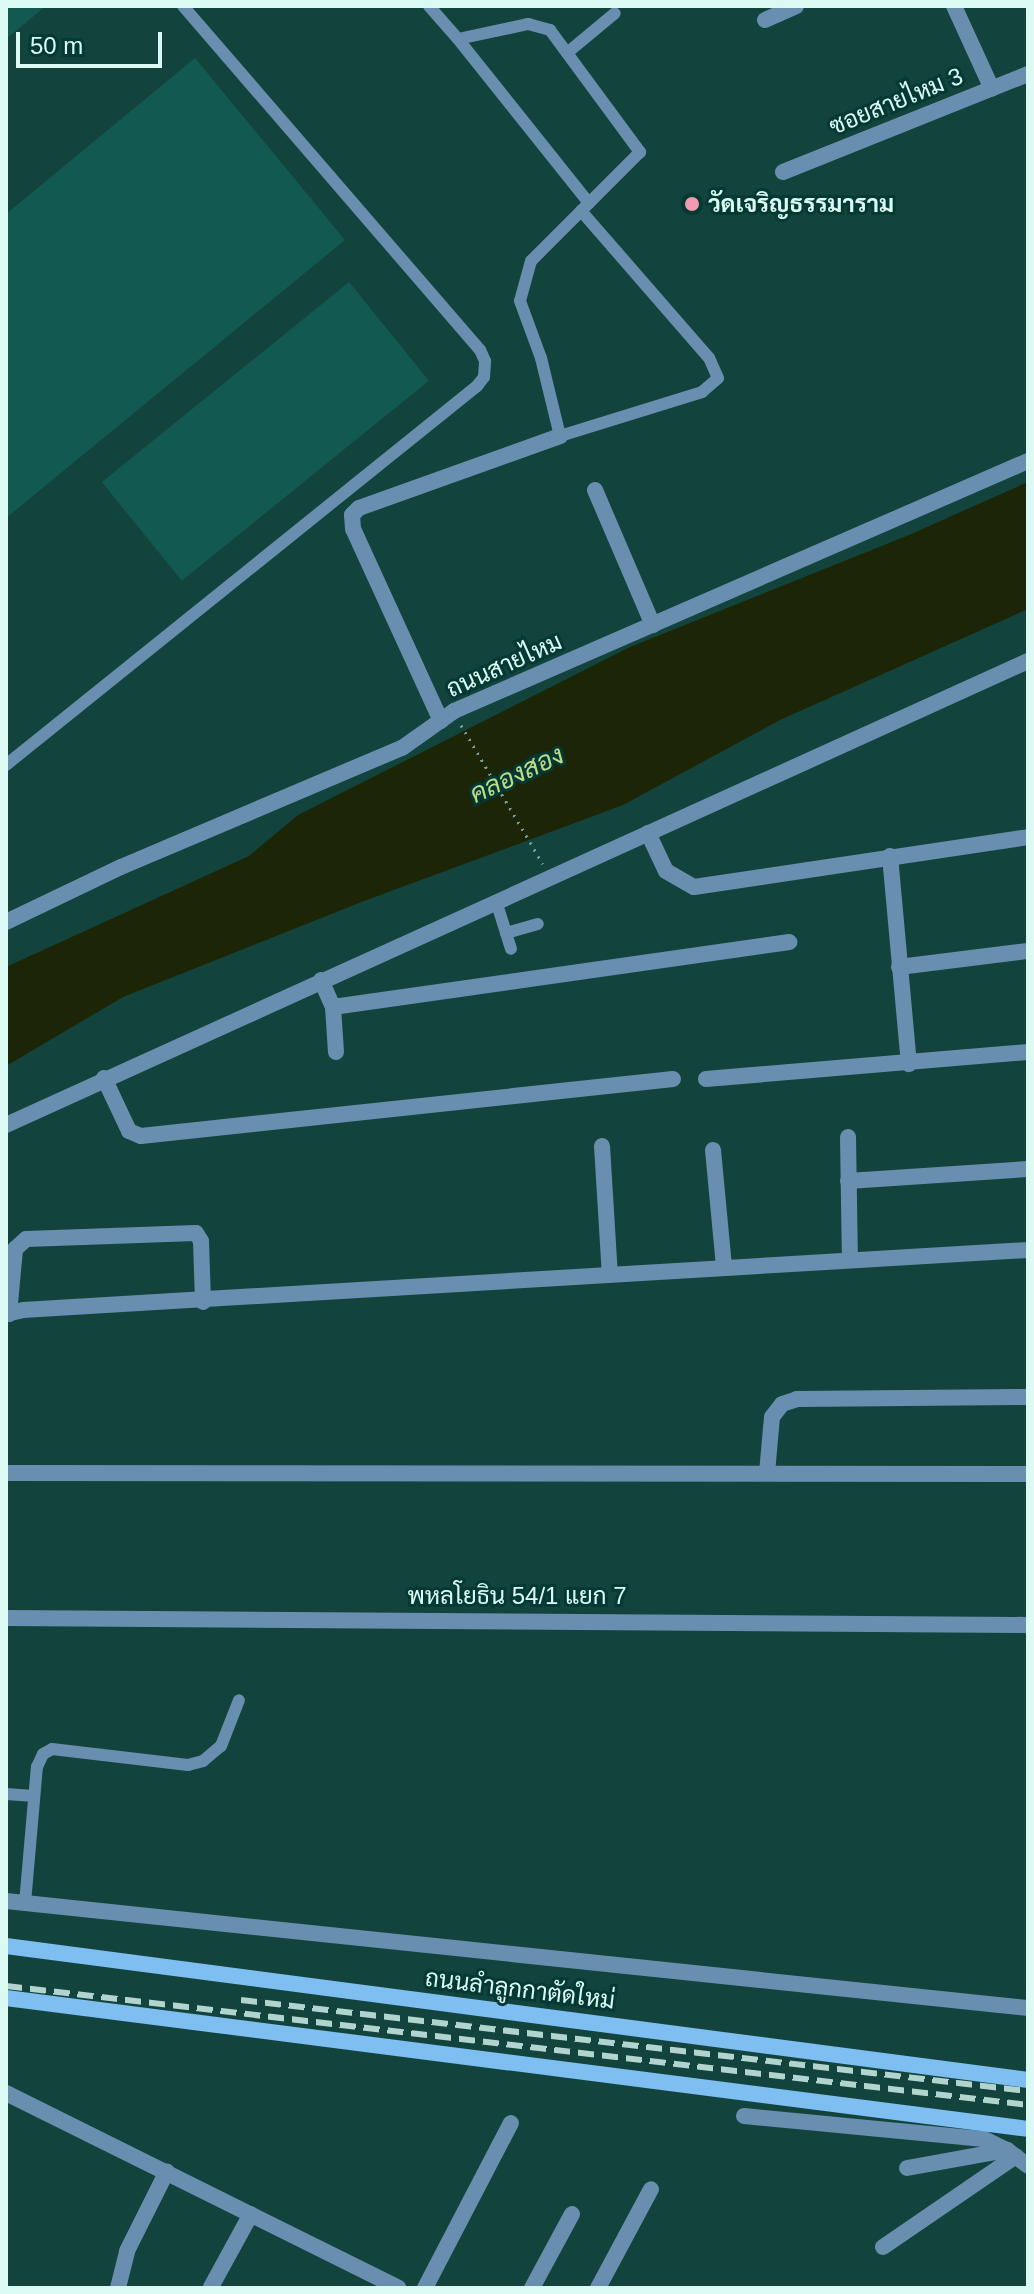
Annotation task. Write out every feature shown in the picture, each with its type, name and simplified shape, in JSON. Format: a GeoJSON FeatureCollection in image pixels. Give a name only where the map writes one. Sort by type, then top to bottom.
{"type":"FeatureCollection","features":[{"type":"Feature","properties":{"kind":"main road","name":"ถนนลำลูกกาตัดใหม่"},"geometry":{"type":"LineString","coordinates":[[6,1946],[1028,2080]]}},
{"type":"Feature","properties":{"kind":"main road"},"geometry":{"type":"LineString","coordinates":[[6,1998],[1028,2129]]}},
{"type":"Feature","properties":{"kind":"street"},"geometry":{"type":"LineString","coordinates":[[765,20],[796,6]]}},
{"type":"Feature","properties":{"kind":"street"},"geometry":{"type":"LineString","coordinates":[[954,6],[992,89]]}},
{"type":"Feature","properties":{"kind":"street","name":"ซอยสายไหม 3"},"geometry":{"type":"LineString","coordinates":[[783,172],[1028,74]]}},
{"type":"Feature","properties":{"kind":"street"},"geometry":{"type":"LineString","coordinates":[[441,721],[353,529],[352,515],[359,508],[560,436]]}},
{"type":"Feature","properties":{"kind":"street","name":"ถนนสายไหม"},"geometry":{"type":"LineString","coordinates":[[6,922],[121,867],[402,748],[454,711],[1028,461]]}},
{"type":"Feature","properties":{"kind":"street"},"geometry":{"type":"LineString","coordinates":[[595,490],[653,625]]}},
{"type":"Feature","properties":{"kind":"street"},"geometry":{"type":"LineString","coordinates":[[6,1125],[1028,661]]}},
{"type":"Feature","properties":{"kind":"street"},"geometry":{"type":"LineString","coordinates":[[648,833],[666,871],[694,887],[1028,837]]}},
{"type":"Feature","properties":{"kind":"street"},"geometry":{"type":"LineString","coordinates":[[890,856],[909,1064]]}},
{"type":"Feature","properties":{"kind":"street"},"geometry":{"type":"LineString","coordinates":[[333,1007],[789,942]]}},
{"type":"Feature","properties":{"kind":"street"},"geometry":{"type":"LineString","coordinates":[[899,967],[1028,951]]}},
{"type":"Feature","properties":{"kind":"street"},"geometry":{"type":"LineString","coordinates":[[321,980],[333,1007],[336,1052]]}},
{"type":"Feature","properties":{"kind":"street"},"geometry":{"type":"LineString","coordinates":[[706,1079],[1028,1052]]}},
{"type":"Feature","properties":{"kind":"street"},"geometry":{"type":"LineString","coordinates":[[104,1078],[129,1131],[141,1136],[673,1079]]}},
{"type":"Feature","properties":{"kind":"street"},"geometry":{"type":"LineString","coordinates":[[848,1137],[850,1259]]}},
{"type":"Feature","properties":{"kind":"street"},"geometry":{"type":"LineString","coordinates":[[602,1146],[610,1275]]}},
{"type":"Feature","properties":{"kind":"street"},"geometry":{"type":"LineString","coordinates":[[713,1150],[724,1267]]}},
{"type":"Feature","properties":{"kind":"street"},"geometry":{"type":"LineString","coordinates":[[848,1181],[1028,1169]]}},
{"type":"Feature","properties":{"kind":"street"},"geometry":{"type":"LineString","coordinates":[[203,1302],[201,1241],[196,1233],[190,1231],[26,1239],[15,1249],[11,1309],[203,1302],[1028,1250]]}},
{"type":"Feature","properties":{"kind":"street"},"geometry":{"type":"LineString","coordinates":[[767,1473],[772,1417],[782,1404],[797,1399],[1028,1397]]}},
{"type":"Feature","properties":{"kind":"street"},"geometry":{"type":"LineString","coordinates":[[6,1473],[1028,1474]]}},
{"type":"Feature","properties":{"kind":"street","name":"พหลโยธิน 54/1 แยก 7"},"geometry":{"type":"LineString","coordinates":[[6,1618],[1028,1625]]}},
{"type":"Feature","properties":{"kind":"street"},"geometry":{"type":"LineString","coordinates":[[6,1901],[1028,2008]]}},
{"type":"Feature","properties":{"kind":"street"},"geometry":{"type":"LineString","coordinates":[[6,2093],[398,2288]]}},
{"type":"Feature","properties":{"kind":"street"},"geometry":{"type":"LineString","coordinates":[[744,2116],[984,2139],[1017,2157]]}},
{"type":"Feature","properties":{"kind":"street"},"geometry":{"type":"LineString","coordinates":[[425,2288],[511,2123]]}},
{"type":"Feature","properties":{"kind":"street"},"geometry":{"type":"LineString","coordinates":[[907,2168],[1017,2157]]}},
{"type":"Feature","properties":{"kind":"street"},"geometry":{"type":"LineString","coordinates":[[883,2247],[1017,2157]]}},
{"type":"Feature","properties":{"kind":"street"},"geometry":{"type":"LineString","coordinates":[[118,2288],[127,2251],[167,2171]]}},
{"type":"Feature","properties":{"kind":"street"},"geometry":{"type":"LineString","coordinates":[[598,2288],[651,2189]]}},
{"type":"Feature","properties":{"kind":"street"},"geometry":{"type":"LineString","coordinates":[[211,2287],[251,2214]]}},
{"type":"Feature","properties":{"kind":"street"},"geometry":{"type":"LineString","coordinates":[[532,2288],[572,2214]]}},
{"type":"Feature","properties":{"kind":"lane"},"geometry":{"type":"LineString","coordinates":[[6,765],[477,386],[484,377],[485,361],[480,350],[183,6]]}},
{"type":"Feature","properties":{"kind":"lane"},"geometry":{"type":"LineString","coordinates":[[429,6],[458,39],[585,207],[709,358],[718,378],[702,392],[560,436],[541,358],[520,301],[531,261],[585,207],[640,152],[550,30],[528,24],[458,39]]}},
{"type":"Feature","properties":{"kind":"lane"},"geometry":{"type":"LineString","coordinates":[[567,53],[615,13]]}},
{"type":"Feature","properties":{"kind":"lane"},"geometry":{"type":"LineString","coordinates":[[496,901],[511,949]]}},
{"type":"Feature","properties":{"kind":"lane"},"geometry":{"type":"LineString","coordinates":[[506,933],[538,924]]}},
{"type":"Feature","properties":{"kind":"lane"},"geometry":{"type":"LineString","coordinates":[[25,1903],[37,1767],[43,1754],[52,1749],[188,1765],[203,1761],[221,1746],[239,1700]]}},
{"type":"Feature","properties":{"kind":"lane"},"geometry":{"type":"LineString","coordinates":[[6,1794],[34,1796]]}},
{"type":"Feature","properties":{"kind":"path"},"geometry":{"type":"LineString","coordinates":[[460,724],[541,860]]}},
{"type":"Feature","properties":{"kind":"water","name":"คลองสอง"},"geometry":{"type":"Polygon","coordinates":[[[1028,482],[1028,609],[780,720],[623,805],[364,901],[123,997],[6,1066],[6,967],[249,856],[298,815],[630,647],[909,535],[1028,482]]]}},
{"type":"Feature","properties":{"kind":"building"},"geometry":{"type":"Polygon","coordinates":[[[6,6],[46,6],[6,39],[6,6]]]}},
{"type":"Feature","properties":{"kind":"building"},"geometry":{"type":"Polygon","coordinates":[[[195,58],[345,240],[6,518],[6,214],[195,58]]]}},
{"type":"Feature","properties":{"kind":"building"},"geometry":{"type":"Polygon","coordinates":[[[349,282],[429,381],[182,581],[102,482],[349,282]]]}},
{"type":"Feature","properties":{"kind":"railway"},"geometry":{"type":"LineString","coordinates":[[6,1986],[1028,2105]]}},
{"type":"Feature","properties":{"kind":"railway"},"geometry":{"type":"LineString","coordinates":[[241,2000],[1028,2091]]}},
{"type":"Feature","properties":{"kind":"place","name":"วัดเจริญธรรมาราม"},"geometry":{"type":"Point","coordinates":[692,204]}}]}
